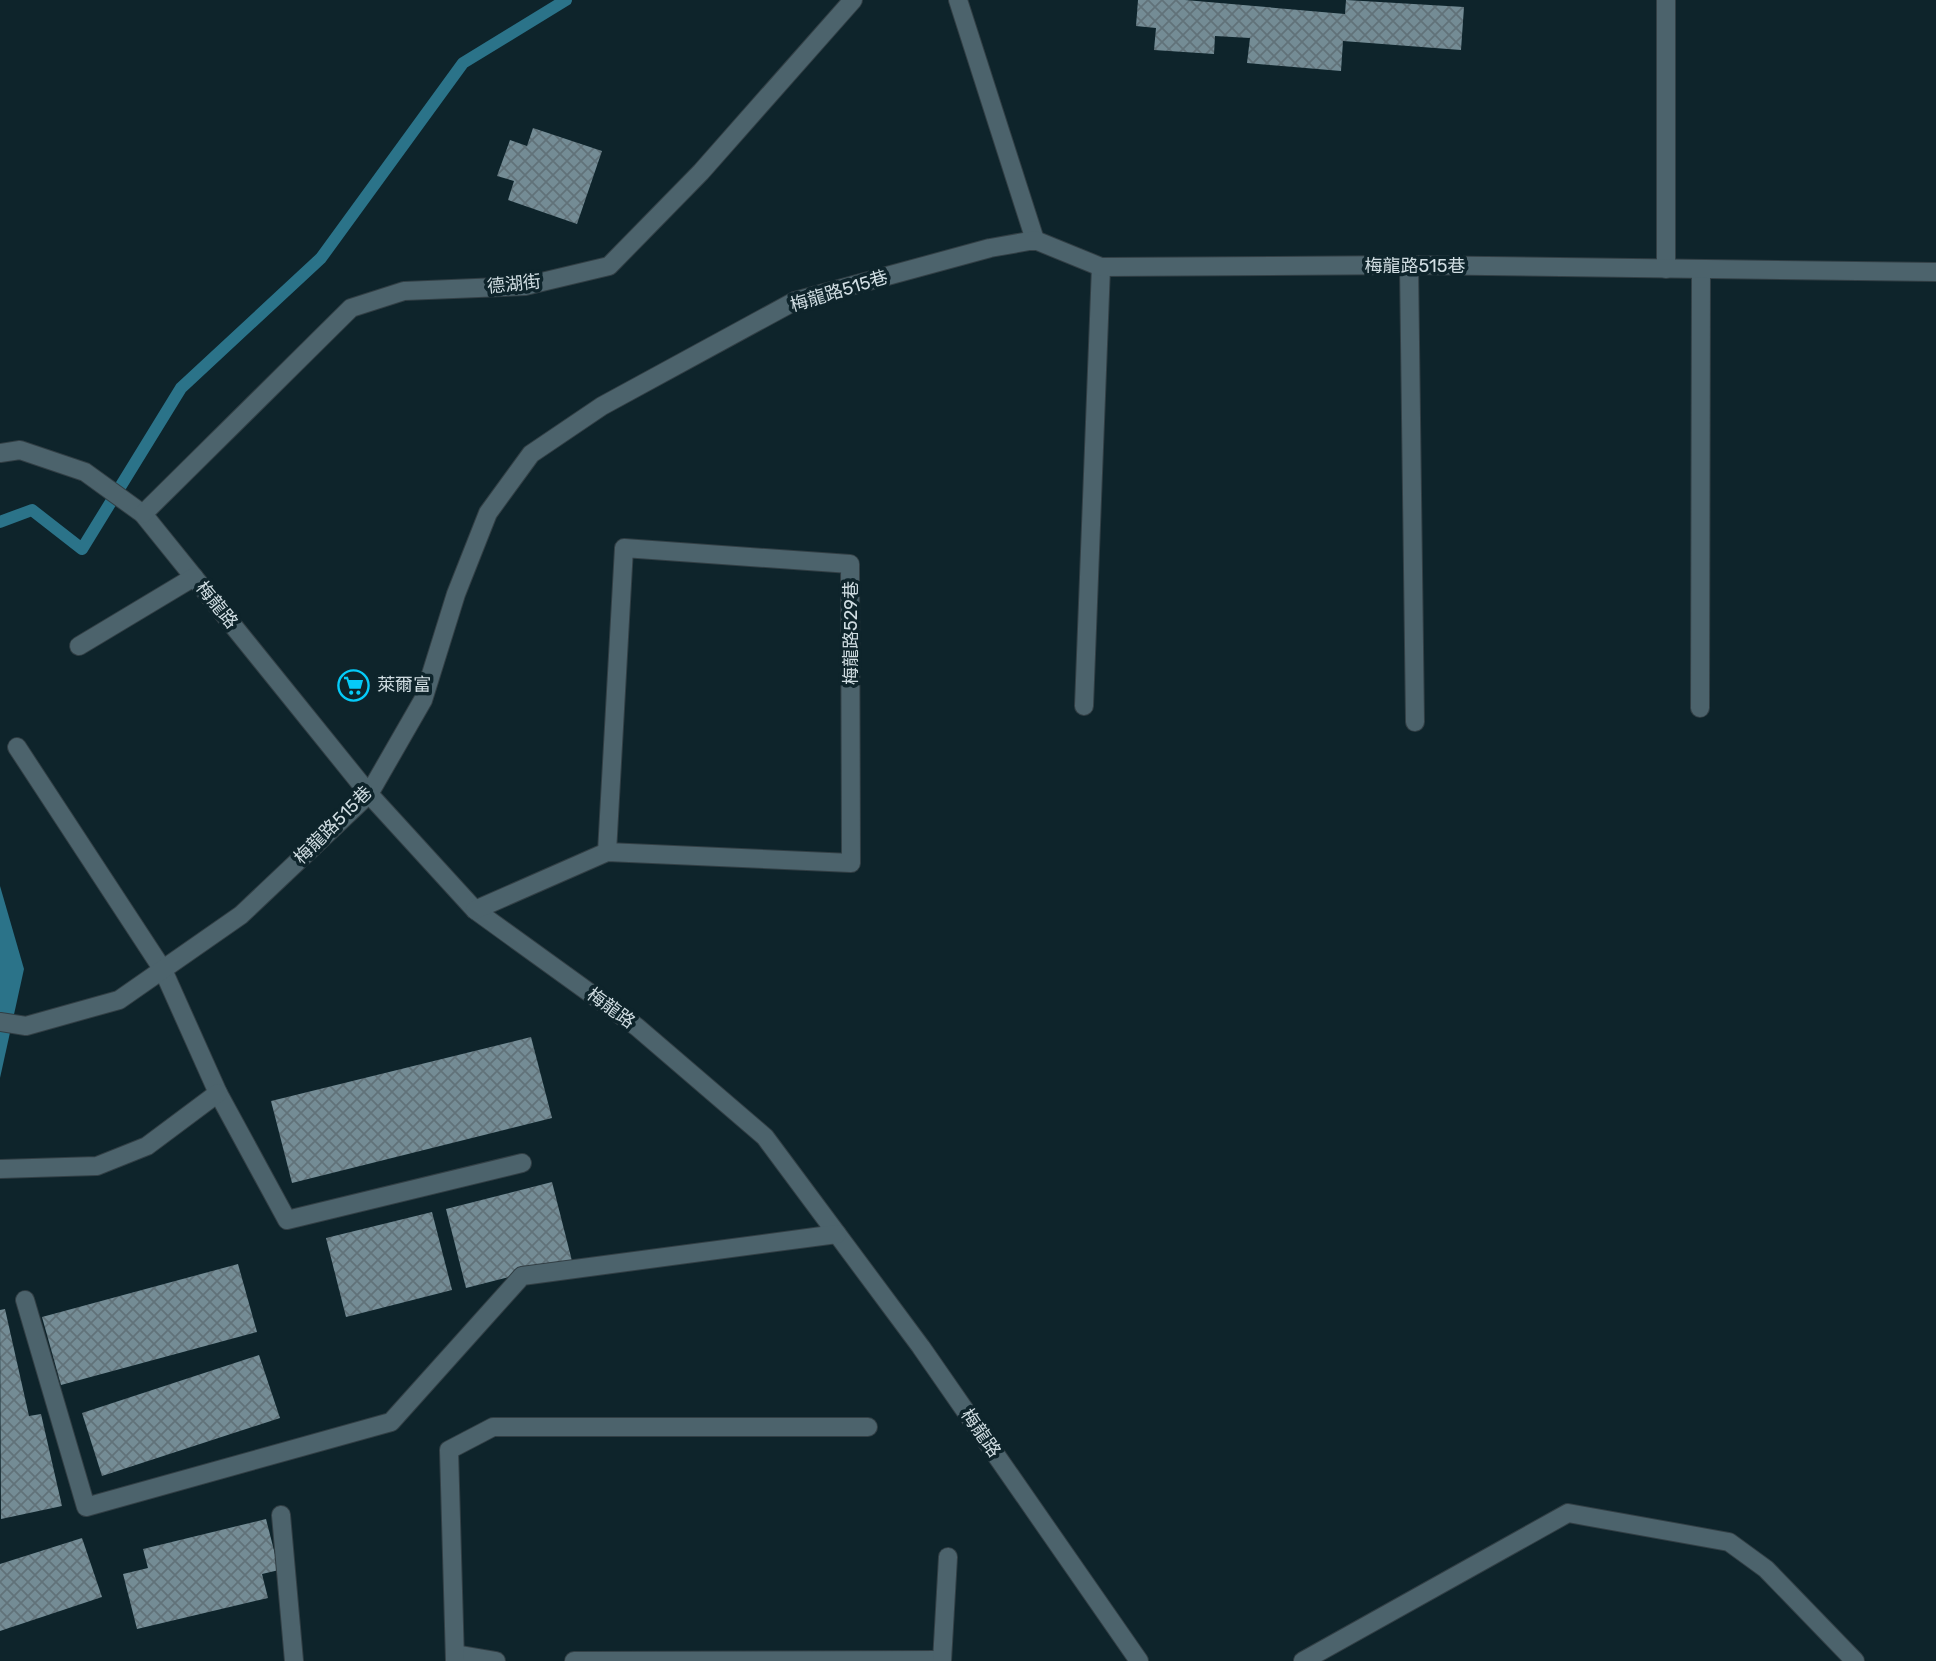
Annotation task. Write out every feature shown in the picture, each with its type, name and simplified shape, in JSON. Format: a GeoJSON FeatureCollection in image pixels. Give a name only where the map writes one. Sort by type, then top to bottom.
{"type":"FeatureCollection","features":[{"type":"Feature","properties":{"kind":"street","name":"德湖街"},"geometry":{"type":"LineString","coordinates":[[140,512],[351,308],[404,291],[525,286],[609,266],[701,172],[853,0]]}},
{"type":"Feature","properties":{"kind":"street"},"geometry":{"type":"LineString","coordinates":[[958,0],[1035,240]]}},
{"type":"Feature","properties":{"kind":"street"},"geometry":{"type":"LineString","coordinates":[[1666,0],[1666,269]]}},
{"type":"Feature","properties":{"kind":"street","name":"梅龍路515巷"},"geometry":{"type":"LineString","coordinates":[[0,1022],[26,1026],[119,1000],[241,915],[369,794],[424,700],[456,594],[488,513],[531,454],[602,406],[795,301],[990,248],[1035,240],[1101,267],[1409,265],[1936,272]]}},
{"type":"Feature","properties":{"kind":"street"},"geometry":{"type":"LineString","coordinates":[[1409,265],[1415,722]]}},
{"type":"Feature","properties":{"kind":"street"},"geometry":{"type":"LineString","coordinates":[[1084,706],[1101,267]]}},
{"type":"Feature","properties":{"kind":"street"},"geometry":{"type":"LineString","coordinates":[[1700,708],[1701,269]]}},
{"type":"Feature","properties":{"kind":"street","name":"梅龍路"},"geometry":{"type":"LineString","coordinates":[[0,453],[20,450],[85,472],[140,512],[369,794],[475,910],[637,1027],[765,1138],[921,1347],[1139,1661]]}},
{"type":"Feature","properties":{"kind":"street","name":"梅龍路529巷"},"geometry":{"type":"LineString","coordinates":[[475,910],[607,852],[851,863],[850,564],[624,548],[607,852]]}},
{"type":"Feature","properties":{"kind":"street"},"geometry":{"type":"LineString","coordinates":[[79,646],[194,577]]}},
{"type":"Feature","properties":{"kind":"street"},"geometry":{"type":"LineString","coordinates":[[18,747],[163,970],[218,1093],[287,1220],[522,1163]]}},
{"type":"Feature","properties":{"kind":"street"},"geometry":{"type":"LineString","coordinates":[[0,1169],[97,1166],[147,1146],[218,1093]]}},
{"type":"Feature","properties":{"kind":"street"},"geometry":{"type":"LineString","coordinates":[[25,1300],[86,1507],[391,1422],[522,1276],[837,1234]]}},
{"type":"Feature","properties":{"kind":"street"},"geometry":{"type":"LineString","coordinates":[[496,1661],[455,1658],[449,1450],[493,1427],[868,1427]]}},
{"type":"Feature","properties":{"kind":"street"},"geometry":{"type":"LineString","coordinates":[[1303,1661],[1569,1513],[1730,1542],[1766,1569],[1854,1661]]}},
{"type":"Feature","properties":{"kind":"street"},"geometry":{"type":"LineString","coordinates":[[281,1515],[294,1661]]}},
{"type":"Feature","properties":{"kind":"street"},"geometry":{"type":"LineString","coordinates":[[575,1661],[942,1660],[948,1557]]}},
{"type":"Feature","properties":{"kind":"water"},"geometry":{"type":"Polygon","coordinates":[[[0,886],[24,969],[0,1078],[0,886]]]}},
{"type":"Feature","properties":{"kind":"building"},"geometry":{"type":"Polygon","coordinates":[[[1138,0],[1185,0],[1345,14],[1346,0],[1464,7],[1461,50],[1343,41],[1341,71],[1247,63],[1250,38],[1215,36],[1214,54],[1154,50],[1156,28],[1136,26],[1138,0]]]}},
{"type":"Feature","properties":{"kind":"building"},"geometry":{"type":"Polygon","coordinates":[[[533,128],[602,151],[577,224],[508,200],[514,181],[497,176],[510,140],[527,146],[533,128]]]}},
{"type":"Feature","properties":{"kind":"building"},"geometry":{"type":"Polygon","coordinates":[[[531,1037],[552,1118],[292,1183],[271,1101],[531,1037]]]}},
{"type":"Feature","properties":{"kind":"building"},"geometry":{"type":"Polygon","coordinates":[[[552,1182],[572,1261],[466,1288],[446,1209],[552,1182]]]}},
{"type":"Feature","properties":{"kind":"building"},"geometry":{"type":"Polygon","coordinates":[[[432,1212],[452,1290],[346,1317],[326,1238],[432,1212]]]}},
{"type":"Feature","properties":{"kind":"building"},"geometry":{"type":"Polygon","coordinates":[[[238,1264],[257,1332],[61,1385],[42,1317],[238,1264]]]}},
{"type":"Feature","properties":{"kind":"building"},"geometry":{"type":"Polygon","coordinates":[[[5,1309],[29,1416],[41,1414],[62,1506],[1,1519],[0,1310],[5,1309]]]}},
{"type":"Feature","properties":{"kind":"building"},"geometry":{"type":"Polygon","coordinates":[[[259,1355],[280,1418],[102,1476],[82,1413],[259,1355]]]}},
{"type":"Feature","properties":{"kind":"building"},"geometry":{"type":"Polygon","coordinates":[[[266,1519],[279,1570],[262,1574],[268,1598],[137,1629],[123,1574],[148,1568],[143,1549],[266,1519]]]}},
{"type":"Feature","properties":{"kind":"building"},"geometry":{"type":"Polygon","coordinates":[[[82,1538],[102,1597],[0,1631],[0,1564],[82,1538]]]}},
{"type":"Feature","properties":{"kind":"waterway"},"geometry":{"type":"LineString","coordinates":[[0,522],[32,510],[82,549],[181,388],[321,258],[463,63],[566,0]]}},
{"type":"Feature","properties":{"kind":"place","name":"萊爾富"},"geometry":{"type":"Point","coordinates":[354,685]}}]}
